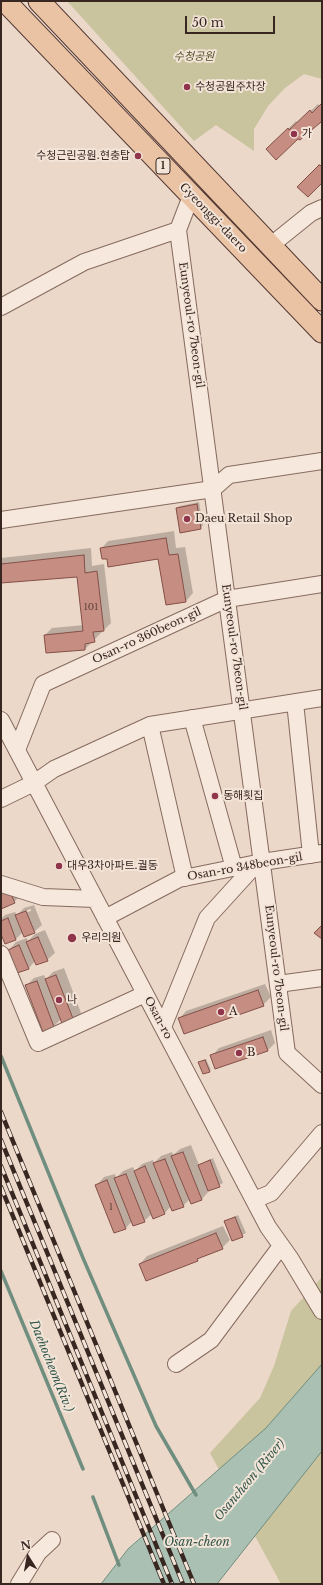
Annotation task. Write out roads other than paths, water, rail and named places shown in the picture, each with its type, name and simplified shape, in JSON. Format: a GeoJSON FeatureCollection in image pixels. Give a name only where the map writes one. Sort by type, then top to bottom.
{"type":"FeatureCollection","features":[{"type":"Feature","properties":{"kind":"main road","name":"Gyeonggi-daero"},"geometry":{"type":"LineString","coordinates":[[5,1],[322,332]]}},
{"type":"Feature","properties":{"kind":"main road","name":"Gyeonggi-daero"},"geometry":{"type":"LineString","coordinates":[[39,1],[322,300]]}},
{"type":"Feature","properties":{"kind":"street","name":"Eunyeoul-ro 7beon-gil"},"geometry":{"type":"LineString","coordinates":[[191,196],[178,230],[242,709],[260,863],[287,1053],[322,1085]]}},
{"type":"Feature","properties":{"kind":"street"},"geometry":{"type":"LineString","coordinates":[[270,246],[311,212],[322,208]]}},
{"type":"Feature","properties":{"kind":"street"},"geometry":{"type":"LineString","coordinates":[[1,307],[84,262],[178,230]]}},
{"type":"Feature","properties":{"kind":"street"},"geometry":{"type":"LineString","coordinates":[[1,520],[213,489],[229,475],[322,461]]}},
{"type":"Feature","properties":{"kind":"street","name":"Osan-ro 360beon-gil"},"geometry":{"type":"LineString","coordinates":[[17,750],[43,684],[227,599],[322,584]]}},
{"type":"Feature","properties":{"kind":"street"},"geometry":{"type":"LineString","coordinates":[[1,799],[34,783],[54,769],[150,724],[322,698]]}},
{"type":"Feature","properties":{"kind":"street"},"geometry":{"type":"LineString","coordinates":[[295,702],[317,854]]}},
{"type":"Feature","properties":{"kind":"street"},"geometry":{"type":"LineString","coordinates":[[192,718],[234,868]]}},
{"type":"Feature","properties":{"kind":"street","name":"Osan-ro"},"geometry":{"type":"LineString","coordinates":[[1,720],[268,1227],[286,1252],[322,1311]]}},
{"type":"Feature","properties":{"kind":"street"},"geometry":{"type":"LineString","coordinates":[[150,724],[185,878]]}},
{"type":"Feature","properties":{"kind":"street","name":"Osan-ro 348beon-gil"},"geometry":{"type":"LineString","coordinates":[[105,918],[180,879],[260,863],[317,854]]}},
{"type":"Feature","properties":{"kind":"street"},"geometry":{"type":"LineString","coordinates":[[163,1027],[207,918],[260,863]]}},
{"type":"Feature","properties":{"kind":"street"},"geometry":{"type":"LineString","coordinates":[[1,884],[43,897],[95,899]]}},
{"type":"Feature","properties":{"kind":"street"},"geometry":{"type":"LineString","coordinates":[[1,954],[38,1043],[145,994]]}},
{"type":"Feature","properties":{"kind":"street"},"geometry":{"type":"LineString","coordinates":[[278,984],[322,978]]}},
{"type":"Feature","properties":{"kind":"street"},"geometry":{"type":"LineString","coordinates":[[254,1200],[271,1193],[322,1133]]}},
{"type":"Feature","properties":{"kind":"street"},"geometry":{"type":"LineString","coordinates":[[176,1364],[212,1340],[286,1252]]}},
{"type":"Feature","properties":{"kind":"street"},"geometry":{"type":"LineString","coordinates":[[19,1584],[38,1553],[52,1540]]}},
{"type":"Feature","properties":{"kind":"water","name":"Osan-cheon"},"geometry":{"type":"Polygon","coordinates":[[[322,1364],[322,1451],[217,1584],[101,1584],[128,1549],[266,1428],[322,1364]]]}},
{"type":"Feature","properties":{"kind":"waterway"},"geometry":{"type":"LineString","coordinates":[[1,1056],[83,1258],[156,1426],[196,1495]]}},
{"type":"Feature","properties":{"kind":"waterway","name":"Daehocheon(Riv.)"},"geometry":{"type":"LineString","coordinates":[[1,1271],[83,1469]]}},
{"type":"Feature","properties":{"kind":"waterway"},"geometry":{"type":"LineString","coordinates":[[93,1497],[119,1565]]}},
{"type":"Feature","properties":{"kind":"railway"},"geometry":{"type":"LineString","coordinates":[[1,1112],[194,1584]]}},
{"type":"Feature","properties":{"kind":"railway"},"geometry":{"type":"LineString","coordinates":[[1,1140],[183,1584]]}},
{"type":"Feature","properties":{"kind":"railway"},"geometry":{"type":"LineString","coordinates":[[1,1166],[172,1584]]}},
{"type":"Feature","properties":{"kind":"railway"},"geometry":{"type":"LineString","coordinates":[[1,1187],[164,1584]]}},
{"type":"Feature","properties":{"kind":"place","name":"수청공원주차장"},"geometry":{"type":"Point","coordinates":[187,87]}},
{"type":"Feature","properties":{"kind":"place","name":"가"},"geometry":{"type":"Point","coordinates":[294,134]}},
{"type":"Feature","properties":{"kind":"place","name":"수청근린공원.현충탑"},"geometry":{"type":"Point","coordinates":[138,156]}},
{"type":"Feature","properties":{"kind":"place","name":"Daeu Retail Shop"},"geometry":{"type":"Point","coordinates":[187,519]}},
{"type":"Feature","properties":{"kind":"place","name":"동해횟집"},"geometry":{"type":"Point","coordinates":[215,796]}},
{"type":"Feature","properties":{"kind":"place","name":"대우3차아파트.궐동"},"geometry":{"type":"Point","coordinates":[59,866]}},
{"type":"Feature","properties":{"kind":"place","name":"우리의원"},"geometry":{"type":"Point","coordinates":[72,938]}},
{"type":"Feature","properties":{"kind":"place","name":"나"},"geometry":{"type":"Point","coordinates":[59,1000]}},
{"type":"Feature","properties":{"kind":"place","name":"A"},"geometry":{"type":"Point","coordinates":[221,1012]}},
{"type":"Feature","properties":{"kind":"place","name":"B"},"geometry":{"type":"Point","coordinates":[239,1053]}},
{"type":"Feature","properties":{"kind":"park label","name":"수청공원"},"geometry":{"type":"Point","coordinates":[194,57]}},
{"type":"Feature","properties":{"kind":"water label","name":"Osancheon (River)"},"geometry":{"type":"Point","coordinates":[250,1480]}}]}
